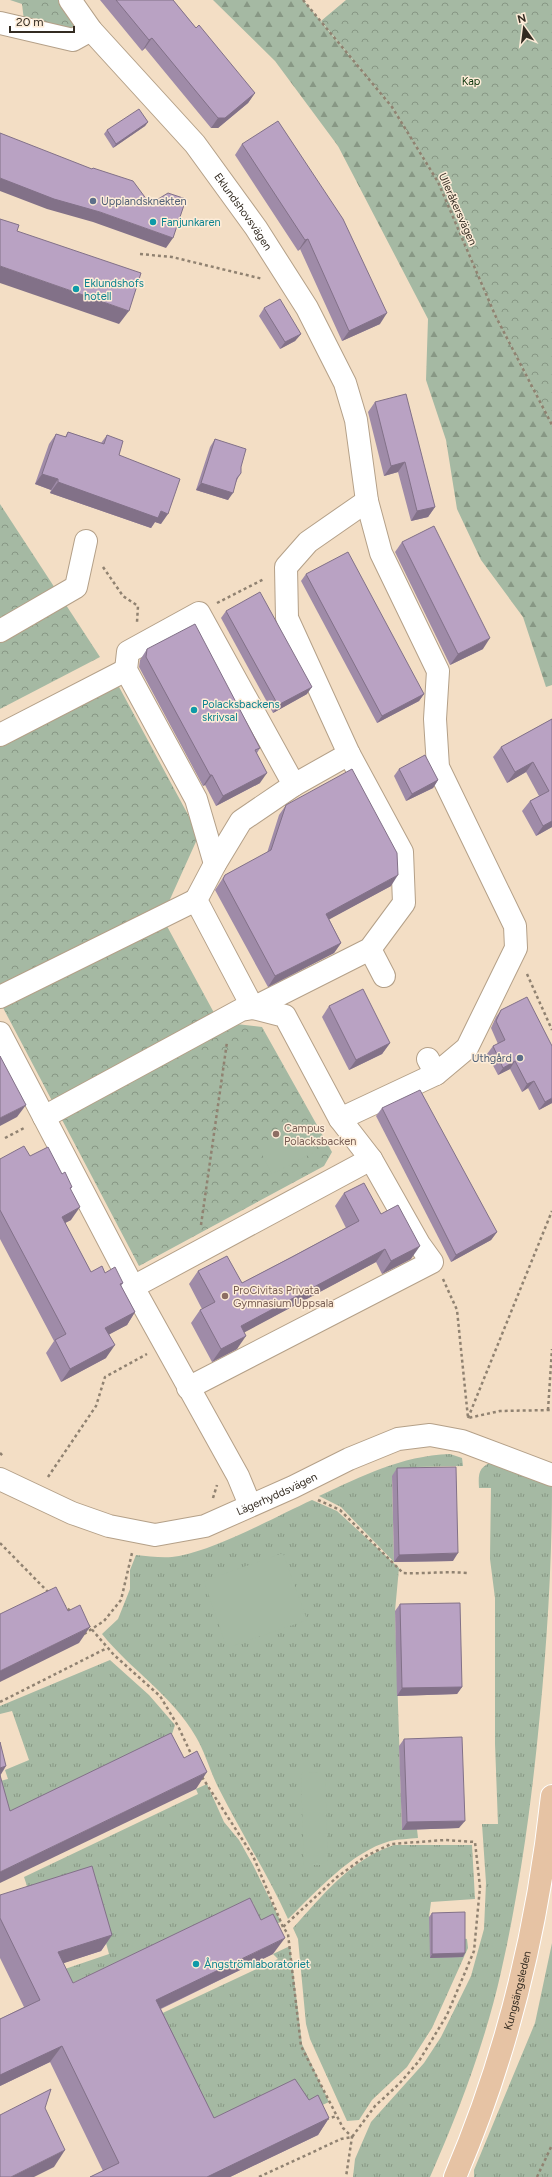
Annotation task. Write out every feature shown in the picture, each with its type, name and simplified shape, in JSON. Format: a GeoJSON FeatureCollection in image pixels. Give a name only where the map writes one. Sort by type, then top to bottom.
{"type":"FeatureCollection","features":[{"type":"Feature","properties":{"kind":"main road","name":"Kungsängsleden"},"geometry":{"type":"LineString","coordinates":[[455,2177],[472,2138],[501,2054],[520,1984],[547,1840],[552,1796]]}},
{"type":"Feature","properties":{"kind":"street","name":"Eklundshovsvägen"},"geometry":{"type":"LineString","coordinates":[[70,0],[91,30],[195,144],[256,228],[307,308],[345,383],[356,420],[367,501],[381,553],[438,671],[435,719],[438,767],[515,926],[516,948]]}},
{"type":"Feature","properties":{"kind":"street"},"geometry":{"type":"LineString","coordinates":[[0,23],[73,40],[91,30]]}},
{"type":"Feature","properties":{"kind":"street"},"geometry":{"type":"LineString","coordinates":[[44,1117],[241,1010],[252,1008],[370,949],[404,903],[402,852],[349,754],[287,618],[286,567],[308,542],[367,501]]}},
{"type":"Feature","properties":{"kind":"street"},"geometry":{"type":"LineString","coordinates":[[0,631],[76,587],[86,541]]}},
{"type":"Feature","properties":{"kind":"street"},"geometry":{"type":"LineString","coordinates":[[215,864],[196,799],[126,670],[128,652],[199,613],[294,785]]}},
{"type":"Feature","properties":{"kind":"street"},"geometry":{"type":"LineString","coordinates":[[0,735],[126,670]]}},
{"type":"Feature","properties":{"kind":"street"},"geometry":{"type":"LineString","coordinates":[[0,997],[196,900],[215,864],[241,821],[294,785],[349,754]]}},
{"type":"Feature","properties":{"kind":"street"},"geometry":{"type":"LineString","coordinates":[[188,1388],[432,1262],[419,1244],[371,1159],[340,1120],[285,1016],[252,1008],[196,900]]}},
{"type":"Feature","properties":{"kind":"street"},"geometry":{"type":"LineString","coordinates":[[340,1120],[432,1066],[467,1048],[516,948]]}},
{"type":"Feature","properties":{"kind":"street"},"geometry":{"type":"LineString","coordinates":[[370,949],[384,976]]}},
{"type":"Feature","properties":{"kind":"street"},"geometry":{"type":"LineString","coordinates":[[0,1033],[133,1287],[238,1476],[250,1505]]}},
{"type":"Feature","properties":{"kind":"street"},"geometry":{"type":"LineString","coordinates":[[133,1287],[371,1159]]}},
{"type":"Feature","properties":{"kind":"street","name":"Lägerhyddsvägen"},"geometry":{"type":"LineString","coordinates":[[3,1470],[35,1496],[72,1513],[109,1526],[156,1535],[205,1526],[293,1487],[349,1459],[398,1439],[430,1435],[462,1441],[552,1475]]}},
{"type":"Feature","properties":{"kind":"path","name":"Ulleråkersvägen"},"geometry":{"type":"LineString","coordinates":[[303,0],[392,107],[438,182],[495,314],[552,426]]}},
{"type":"Feature","properties":{"kind":"path"},"geometry":{"type":"LineString","coordinates":[[140,254],[172,257],[269,281],[292,285]]}},
{"type":"Feature","properties":{"kind":"path"},"geometry":{"type":"LineString","coordinates":[[86,541],[123,596],[138,606],[132,650]]}},
{"type":"Feature","properties":{"kind":"path"},"geometry":{"type":"LineString","coordinates":[[225,599],[255,584]]}},
{"type":"Feature","properties":{"kind":"path"},"geometry":{"type":"LineString","coordinates":[[516,948],[552,1030]]}},
{"type":"Feature","properties":{"kind":"path"},"geometry":{"type":"LineString","coordinates":[[197,1253],[227,1040],[219,1022]]}},
{"type":"Feature","properties":{"kind":"path"},"geometry":{"type":"LineString","coordinates":[[462,1441],[468,1418],[552,1211]]}},
{"type":"Feature","properties":{"kind":"path"},"geometry":{"type":"LineString","coordinates":[[432,1262],[446,1285],[457,1310],[468,1418]]}},
{"type":"Feature","properties":{"kind":"path"},"geometry":{"type":"LineString","coordinates":[[35,1496],[96,1406],[105,1378],[151,1352],[159,1334]]}},
{"type":"Feature","properties":{"kind":"path"},"geometry":{"type":"LineString","coordinates":[[548,1410],[552,1349]]}},
{"type":"Feature","properties":{"kind":"path"},"geometry":{"type":"LineString","coordinates":[[468,1418],[500,1411],[552,1410]]}},
{"type":"Feature","properties":{"kind":"path"},"geometry":{"type":"LineString","coordinates":[[0,1453],[3,1470]]}},
{"type":"Feature","properties":{"kind":"path"},"geometry":{"type":"LineString","coordinates":[[210,1502],[216,1494],[217,1486],[238,1476]]}},
{"type":"Feature","properties":{"kind":"path"},"geometry":{"type":"LineString","coordinates":[[312,1496],[340,1510],[403,1573],[421,1574],[443,1571],[467,1573]]}},
{"type":"Feature","properties":{"kind":"path"},"geometry":{"type":"LineString","coordinates":[[0,1543],[54,1597]]}},
{"type":"Feature","properties":{"kind":"path"},"geometry":{"type":"LineString","coordinates":[[82,1636],[104,1621],[121,1600],[132,1551]]}},
{"type":"Feature","properties":{"kind":"path"},"geometry":{"type":"LineString","coordinates":[[59,1602],[76,1615]]}},
{"type":"Feature","properties":{"kind":"path"},"geometry":{"type":"LineString","coordinates":[[87,1625],[107,1648],[160,1696],[178,1726],[193,1758]]}},
{"type":"Feature","properties":{"kind":"path"},"geometry":{"type":"LineString","coordinates":[[0,1702],[107,1648]]}},
{"type":"Feature","properties":{"kind":"path"},"geometry":{"type":"LineString","coordinates":[[200,1771],[253,1856],[283,1927],[288,1934],[301,2046],[343,2128],[352,2137]]}},
{"type":"Feature","properties":{"kind":"path"},"geometry":{"type":"LineString","coordinates":[[198,1781],[203,1778]]}},
{"type":"Feature","properties":{"kind":"path"},"geometry":{"type":"LineString","coordinates":[[283,1927],[338,1877],[366,1856],[391,1844],[445,1840],[475,1842],[480,1887],[474,1951],[447,2015],[419,2061],[399,2084],[375,2106],[352,2137],[346,2177]]}},
{"type":"Feature","properties":{"kind":"path"},"geometry":{"type":"LineString","coordinates":[[282,1939],[288,1934]]}},
{"type":"Feature","properties":{"kind":"path"},"geometry":{"type":"LineString","coordinates":[[325,2120],[337,2116]]}},
{"type":"Feature","properties":{"kind":"path"},"geometry":{"type":"LineString","coordinates":[[259,2177],[341,2139],[352,2137]]}},
{"type":"Feature","properties":{"kind":"path"},"geometry":{"type":"LineString","coordinates":[[537,2177],[552,2145]]}},
{"type":"Feature","properties":{"kind":"green space"},"geometry":{"type":"Polygon","coordinates":[[[10,0],[70,0],[91,30],[25,29],[22,4],[10,0]]]}},
{"type":"Feature","properties":{"kind":"green space"},"geometry":{"type":"Polygon","coordinates":[[[213,0],[303,0],[392,107],[438,182],[495,315],[552,425],[552,685],[546,687],[523,617],[481,560],[457,509],[446,440],[426,380],[428,319],[338,146],[275,61],[213,0]]]}},
{"type":"Feature","properties":{"kind":"green space","name":"Kap"},"geometry":{"type":"Polygon","coordinates":[[[346,0],[552,0],[552,425],[495,315],[438,182],[392,107],[321,21],[346,0]]]}},
{"type":"Feature","properties":{"kind":"green space"},"geometry":{"type":"Polygon","coordinates":[[[0,504],[100,657],[0,709],[0,504]]]}},
{"type":"Feature","properties":{"kind":"green space"},"geometry":{"type":"Polygon","coordinates":[[[118,685],[199,835],[162,917],[219,1022],[262,1027],[332,1152],[324,1166],[139,1266],[0,1002],[0,745],[118,685]]]}},
{"type":"Feature","properties":{"kind":"green space"},"geometry":{"type":"Polygon","coordinates":[[[303,1126],[316,1151],[272,1174],[259,1148],[303,1126]]]}},
{"type":"Feature","properties":{"kind":"green space"},"geometry":{"type":"Polygon","coordinates":[[[450,1454],[462,1458],[463,1466],[417,1467],[416,1475],[392,1476],[394,1562],[341,1507],[319,1496],[382,1468],[415,1459],[450,1454]]]}},
{"type":"Feature","properties":{"kind":"green space"},"geometry":{"type":"Polygon","coordinates":[[[494,1461],[552,1485],[550,1583],[546,1647],[534,1773],[527,1830],[513,1916],[495,1998],[479,2051],[461,2102],[430,2177],[353,2177],[355,2159],[371,2122],[424,2063],[441,2037],[471,1976],[484,1929],[486,1883],[482,1824],[498,1824],[495,1744],[495,1598],[490,1559],[491,1488],[479,1488],[479,1474],[482,1468],[494,1461]]]}},
{"type":"Feature","properties":{"kind":"green space"},"geometry":{"type":"Polygon","coordinates":[[[312,1500],[337,1511],[399,1568],[395,1611],[402,1830],[417,1829],[418,1838],[390,1841],[376,1846],[362,1854],[335,1874],[288,1919],[218,1787],[196,1737],[175,1708],[113,1647],[102,1634],[118,1619],[130,1589],[130,1570],[136,1555],[168,1557],[195,1552],[228,1540],[312,1500]]]}},
{"type":"Feature","properties":{"kind":"green space"},"geometry":{"type":"Polygon","coordinates":[[[283,1553],[307,1620],[227,1648],[204,1581],[283,1553]]]}},
{"type":"Feature","properties":{"kind":"green space"},"geometry":{"type":"Polygon","coordinates":[[[110,1660],[149,1695],[175,1725],[172,1734],[0,1817],[0,1781],[8,1779],[5,1770],[29,1760],[12,1711],[0,1714],[0,1706],[110,1660]]]}},
{"type":"Feature","properties":{"kind":"green space"},"geometry":{"type":"Polygon","coordinates":[[[325,1772],[328,1865],[304,1865],[301,1773],[325,1772]]]}},
{"type":"Feature","properties":{"kind":"green space"},"geometry":{"type":"Polygon","coordinates":[[[207,1784],[224,1822],[239,1840],[281,1922],[262,1930],[253,1903],[232,1909],[68,1985],[62,1970],[109,1954],[99,1917],[28,1889],[24,1877],[198,1794],[196,1789],[207,1784]]]}},
{"type":"Feature","properties":{"kind":"green space"},"geometry":{"type":"Polygon","coordinates":[[[394,1845],[472,1845],[475,1899],[431,1902],[429,1917],[462,1938],[467,1939],[468,1948],[432,2028],[407,2067],[372,2100],[359,2120],[347,2121],[310,2039],[306,2024],[298,1939],[293,1928],[326,1891],[351,1869],[364,1859],[394,1845]]]}},
{"type":"Feature","properties":{"kind":"green space"},"geometry":{"type":"Polygon","coordinates":[[[552,1943],[552,2177],[474,2177],[474,2170],[535,2023],[552,1943]]]}},
{"type":"Feature","properties":{"kind":"green space"},"geometry":{"type":"Polygon","coordinates":[[[290,1946],[302,2044],[329,2102],[307,2112],[142,2156],[88,2048],[278,1959],[273,1954],[290,1946]]]}},
{"type":"Feature","properties":{"kind":"building"},"geometry":{"type":"Polygon","coordinates":[[[116,0],[173,0],[196,28],[199,25],[255,93],[225,118],[218,118],[152,38],[149,40],[116,0]]]}},
{"type":"Feature","properties":{"kind":"building"},"geometry":{"type":"Polygon","coordinates":[[[139,109],[148,122],[116,144],[107,130],[139,109]]]}},
{"type":"Feature","properties":{"kind":"building"},"geometry":{"type":"Polygon","coordinates":[[[278,121],[343,219],[387,313],[349,331],[308,239],[305,240],[242,144],[278,121]]]}},
{"type":"Feature","properties":{"kind":"building"},"geometry":{"type":"Polygon","coordinates":[[[0,133],[92,169],[93,168],[133,181],[150,204],[168,193],[186,199],[173,238],[100,212],[54,199],[0,178],[0,133]]]}},
{"type":"Feature","properties":{"kind":"building"},"geometry":{"type":"Polygon","coordinates":[[[0,219],[19,225],[17,231],[141,273],[129,311],[0,266],[0,219]]]}},
{"type":"Feature","properties":{"kind":"building"},"geometry":{"type":"Polygon","coordinates":[[[280,299],[301,334],[285,342],[264,308],[280,299]]]}},
{"type":"Feature","properties":{"kind":"building"},"geometry":{"type":"Polygon","coordinates":[[[406,394],[435,507],[417,511],[405,462],[391,466],[375,402],[406,394]]]}},
{"type":"Feature","properties":{"kind":"building"},"geometry":{"type":"Polygon","coordinates":[[[68,432],[104,444],[107,435],[123,441],[119,455],[180,479],[168,514],[161,511],[158,518],[58,482],[58,479],[42,474],[56,434],[66,437],[68,432]]]}},
{"type":"Feature","properties":{"kind":"building"},"geometry":{"type":"Polygon","coordinates":[[[215,439],[246,449],[241,467],[241,473],[237,478],[233,493],[201,483],[215,439]]]}},
{"type":"Feature","properties":{"kind":"building"},"geometry":{"type":"Polygon","coordinates":[[[434,526],[490,638],[458,654],[402,542],[434,526]]]}},
{"type":"Feature","properties":{"kind":"building"},"geometry":{"type":"Polygon","coordinates":[[[348,552],[424,694],[382,716],[306,574],[348,552]]]}},
{"type":"Feature","properties":{"kind":"building"},"geometry":{"type":"Polygon","coordinates":[[[260,592],[312,687],[278,705],[226,611],[260,592]]]}},
{"type":"Feature","properties":{"kind":"building","name":"Polacksbackens skrivsal"},"geometry":{"type":"Polygon","coordinates":[[[195,624],[260,748],[255,750],[267,773],[223,796],[146,657],[147,649],[195,624]]]}},
{"type":"Feature","properties":{"kind":"building"},"geometry":{"type":"Polygon","coordinates":[[[552,719],[552,821],[543,826],[530,801],[549,791],[533,762],[515,772],[501,747],[552,719]]]}},
{"type":"Feature","properties":{"kind":"building"},"geometry":{"type":"Polygon","coordinates":[[[425,755],[438,780],[412,794],[399,769],[425,755]]]}},
{"type":"Feature","properties":{"kind":"building"},"geometry":{"type":"Polygon","coordinates":[[[352,769],[397,853],[398,875],[326,914],[341,943],[275,976],[223,879],[225,875],[271,850],[286,805],[352,769]]]}},
{"type":"Feature","properties":{"kind":"building"},"geometry":{"type":"Polygon","coordinates":[[[363,989],[390,1043],[356,1060],[329,1006],[363,989]]]}},
{"type":"Feature","properties":{"kind":"building","name":"Uthgård"},"geometry":{"type":"Polygon","coordinates":[[[527,997],[552,1046],[552,1098],[545,1102],[534,1081],[527,1084],[515,1061],[503,1068],[493,1046],[505,1040],[496,1021],[501,1010],[527,997]]]}},
{"type":"Feature","properties":{"kind":"building"},"geometry":{"type":"Polygon","coordinates":[[[0,1056],[26,1105],[0,1118],[0,1056]]]}},
{"type":"Feature","properties":{"kind":"building"},"geometry":{"type":"Polygon","coordinates":[[[420,1090],[497,1232],[456,1255],[382,1108],[420,1090]]]}},
{"type":"Feature","properties":{"kind":"building"},"geometry":{"type":"Polygon","coordinates":[[[24,1146],[30,1156],[48,1147],[62,1174],[65,1172],[72,1187],[70,1188],[80,1207],[62,1217],[91,1272],[102,1266],[105,1273],[115,1267],[123,1283],[120,1284],[135,1312],[105,1328],[115,1345],[70,1369],[55,1340],[66,1334],[0,1210],[0,1159],[24,1146]]]}},
{"type":"Feature","properties":{"kind":"building"},"geometry":{"type":"Polygon","coordinates":[[[364,1183],[381,1214],[398,1205],[420,1246],[391,1261],[385,1249],[241,1326],[246,1336],[221,1349],[200,1310],[215,1302],[198,1271],[227,1256],[242,1283],[292,1257],[359,1221],[344,1193],[364,1183]]]}},
{"type":"Feature","properties":{"kind":"building"},"geometry":{"type":"Polygon","coordinates":[[[456,1467],[458,1553],[399,1555],[397,1468],[456,1467]]]}},
{"type":"Feature","properties":{"kind":"building"},"geometry":{"type":"Polygon","coordinates":[[[56,1587],[68,1611],[80,1605],[90,1627],[0,1671],[0,1614],[56,1587]]]}},
{"type":"Feature","properties":{"kind":"building"},"geometry":{"type":"Polygon","coordinates":[[[460,1603],[462,1687],[402,1688],[400,1604],[460,1603]]]}},
{"type":"Feature","properties":{"kind":"building"},"geometry":{"type":"Polygon","coordinates":[[[171,1733],[184,1758],[197,1751],[207,1772],[0,1872],[0,1775],[10,1811],[171,1733]]]}},
{"type":"Feature","properties":{"kind":"building"},"geometry":{"type":"Polygon","coordinates":[[[462,1737],[465,1821],[407,1822],[404,1739],[462,1737]]]}},
{"type":"Feature","properties":{"kind":"building"},"geometry":{"type":"Polygon","coordinates":[[[0,1742],[6,1766],[0,1768],[0,1742]]]}},
{"type":"Feature","properties":{"kind":"building","name":"Ångströmlaboratoriet"},"geometry":{"type":"Polygon","coordinates":[[[92,1866],[112,1935],[58,1952],[73,1983],[250,1898],[261,1920],[273,1914],[285,1938],[156,2000],[214,2118],[295,2079],[309,2100],[318,2095],[329,2118],[207,2177],[90,2177],[119,2163],[62,2046],[0,2075],[0,2019],[40,2000],[0,1918],[0,1895],[92,1866]]]}},
{"type":"Feature","properties":{"kind":"building"},"geometry":{"type":"Polygon","coordinates":[[[465,1912],[465,1953],[432,1954],[432,1913],[465,1912]]]}},
{"type":"Feature","properties":{"kind":"building"},"geometry":{"type":"Polygon","coordinates":[[[51,2089],[45,2108],[65,2150],[11,2177],[0,2177],[0,2115],[51,2089]]]}},
{"type":"Feature","properties":{"kind":"place","name":"Upplandsknekten"},"geometry":{"type":"Point","coordinates":[93,201]}},
{"type":"Feature","properties":{"kind":"place","name":"Fanjunkaren"},"geometry":{"type":"Point","coordinates":[153,222]}},
{"type":"Feature","properties":{"kind":"place","name":"Eklundshofs hotell"},"geometry":{"type":"Point","coordinates":[76,289]}},
{"type":"Feature","properties":{"kind":"place","name":"Polacksbackens skrivsal"},"geometry":{"type":"Point","coordinates":[194,710]}},
{"type":"Feature","properties":{"kind":"place","name":"Uthgård"},"geometry":{"type":"Point","coordinates":[520,1058]}},
{"type":"Feature","properties":{"kind":"place","name":"Campus Polacksbacken"},"geometry":{"type":"Point","coordinates":[276,1134]}},
{"type":"Feature","properties":{"kind":"place","name":"ProCivitas Privata Gymnasium Uppsala"},"geometry":{"type":"Point","coordinates":[225,1296]}},
{"type":"Feature","properties":{"kind":"place","name":"Ångströmlaboratoriet"},"geometry":{"type":"Point","coordinates":[196,1964]}}]}
